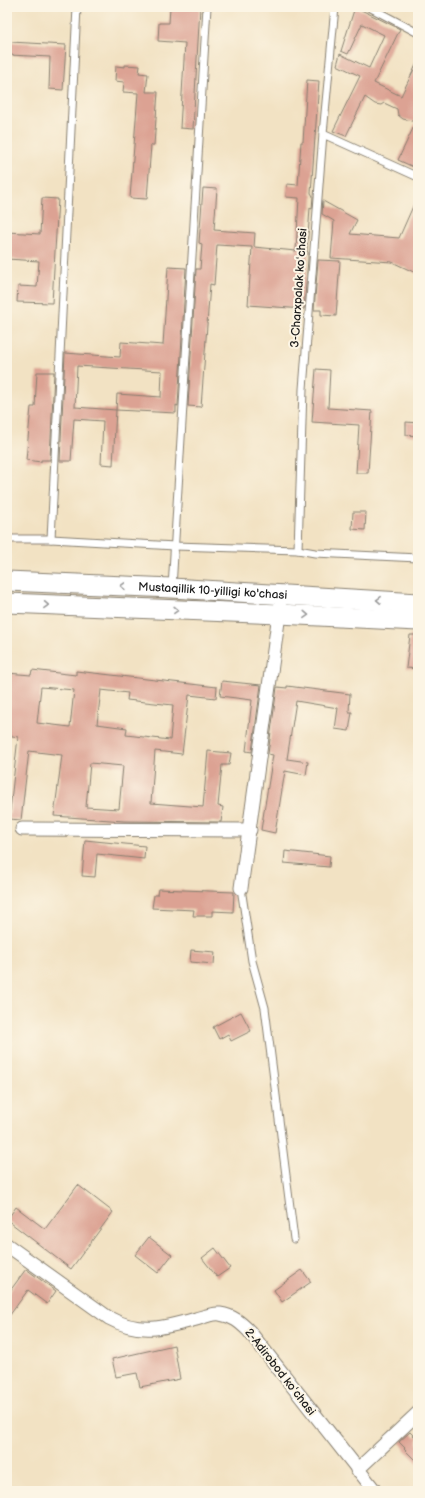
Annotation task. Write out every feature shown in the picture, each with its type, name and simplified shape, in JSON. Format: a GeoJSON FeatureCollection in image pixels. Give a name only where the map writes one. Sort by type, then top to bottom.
{"type":"FeatureCollection","features":[{"type":"Feature","properties":{"kind":"main road","name":"Mustaqillik 10-yilligi ko'chasi"},"geometry":{"type":"LineString","coordinates":[[7,581],[172,588],[418,602]]}},
{"type":"Feature","properties":{"kind":"main road","name":"Mustaqillik 10-yilligi ko'chasi"},"geometry":{"type":"LineString","coordinates":[[7,603],[418,621]]}},
{"type":"Feature","properties":{"kind":"street"},"geometry":{"type":"LineString","coordinates":[[241,888],[281,595]]}},
{"type":"Feature","properties":{"kind":"street"},"geometry":{"type":"LineString","coordinates":[[22,829],[250,830]]}},
{"type":"Feature","properties":{"kind":"street","name":"2-Adirobod koʻchasi"},"geometry":{"type":"LineString","coordinates":[[7,1245],[109,1318],[122,1325],[132,1328],[151,1329],[169,1326],[219,1313],[239,1321],[249,1331],[374,1491]]}},
{"type":"Feature","properties":{"kind":"street"},"geometry":{"type":"LineString","coordinates":[[357,1470],[418,1413]]}},
{"type":"Feature","properties":{"kind":"lane"},"geometry":{"type":"LineString","coordinates":[[51,539],[77,7]]}},
{"type":"Feature","properties":{"kind":"lane"},"geometry":{"type":"LineString","coordinates":[[172,588],[207,7]]}},
{"type":"Feature","properties":{"kind":"lane","name":"3-Charxpalak koʻchasi"},"geometry":{"type":"LineString","coordinates":[[298,550],[303,389],[323,134],[335,7]]}},
{"type":"Feature","properties":{"kind":"lane"},"geometry":{"type":"LineString","coordinates":[[369,7],[418,33]]}},
{"type":"Feature","properties":{"kind":"lane"},"geometry":{"type":"LineString","coordinates":[[323,134],[418,177]]}},
{"type":"Feature","properties":{"kind":"lane"},"geometry":{"type":"LineString","coordinates":[[7,539],[51,539],[175,546],[298,550],[418,558]]}},
{"type":"Feature","properties":{"kind":"lane"},"geometry":{"type":"LineString","coordinates":[[241,888],[252,961],[264,1008],[294,1239]]}},
{"type":"Feature","properties":{"kind":"building"},"geometry":{"type":"Polygon","coordinates":[[[170,7],[200,7],[193,129],[180,128],[185,43],[158,41],[159,23],[169,23],[170,7]]]}},
{"type":"Feature","properties":{"kind":"building"},"geometry":{"type":"Polygon","coordinates":[[[355,7],[400,29],[374,83],[401,96],[418,61],[418,169],[398,160],[416,122],[403,119],[398,115],[397,109],[384,103],[381,105],[375,104],[365,97],[346,136],[333,131],[360,76],[337,65],[340,54],[369,68],[384,35],[362,24],[348,54],[341,51],[355,7]]]}},
{"type":"Feature","properties":{"kind":"building"},"geometry":{"type":"Polygon","coordinates":[[[10,42],[66,45],[63,90],[49,89],[50,57],[9,55],[10,42]]]}},
{"type":"Feature","properties":{"kind":"building"},"geometry":{"type":"Polygon","coordinates":[[[125,65],[140,66],[139,73],[148,74],[146,92],[158,92],[154,145],[151,145],[147,199],[130,198],[138,93],[123,92],[124,82],[115,81],[116,66],[125,67],[125,65]]]}},
{"type":"Feature","properties":{"kind":"building"},"geometry":{"type":"Polygon","coordinates":[[[307,80],[319,81],[311,193],[313,196],[312,209],[310,208],[304,309],[248,305],[252,247],[217,245],[214,285],[210,284],[201,407],[188,406],[196,269],[200,269],[202,244],[199,243],[203,188],[217,189],[214,230],[255,233],[254,247],[296,251],[299,198],[286,197],[287,184],[298,185],[301,142],[303,142],[307,80]]]}},
{"type":"Feature","properties":{"kind":"building"},"geometry":{"type":"Polygon","coordinates":[[[418,195],[418,274],[392,262],[331,258],[334,221],[322,214],[323,201],[357,220],[350,234],[399,238],[418,195]]]}},
{"type":"Feature","properties":{"kind":"building"},"geometry":{"type":"Polygon","coordinates":[[[42,198],[58,199],[52,303],[17,302],[18,286],[37,287],[39,261],[7,259],[7,232],[40,234],[42,198]]]}},
{"type":"Feature","properties":{"kind":"building"},"geometry":{"type":"Polygon","coordinates":[[[318,260],[340,261],[336,316],[321,315],[321,310],[314,310],[318,260]]]}},
{"type":"Feature","properties":{"kind":"building"},"geometry":{"type":"Polygon","coordinates":[[[168,267],[186,268],[178,406],[176,405],[176,413],[116,410],[113,465],[101,464],[103,421],[74,419],[71,461],[60,461],[65,353],[120,357],[121,342],[163,345],[168,267]],[[77,366],[75,407],[116,410],[117,394],[161,397],[162,371],[77,366]]]}},
{"type":"Feature","properties":{"kind":"building"},"geometry":{"type":"Polygon","coordinates":[[[316,369],[330,370],[328,408],[372,411],[368,473],[356,473],[359,425],[312,422],[316,369]]]}},
{"type":"Feature","properties":{"kind":"building"},"geometry":{"type":"Polygon","coordinates":[[[37,372],[54,372],[50,460],[41,460],[41,462],[26,460],[31,407],[35,407],[37,372]]]}},
{"type":"Feature","properties":{"kind":"building"},"geometry":{"type":"Polygon","coordinates":[[[406,422],[418,423],[418,436],[406,435],[406,422]]]}},
{"type":"Feature","properties":{"kind":"building"},"geometry":{"type":"Polygon","coordinates":[[[353,512],[366,512],[365,530],[352,529],[353,512]]]}},
{"type":"Feature","properties":{"kind":"building"},"geometry":{"type":"Polygon","coordinates":[[[410,635],[418,635],[418,669],[406,668],[410,635]]]}},
{"type":"Feature","properties":{"kind":"building"},"geometry":{"type":"Polygon","coordinates":[[[32,670],[76,675],[76,671],[217,687],[216,698],[189,695],[182,754],[155,751],[151,803],[203,807],[208,751],[231,753],[229,765],[222,765],[218,806],[223,807],[221,822],[124,821],[54,816],[62,755],[29,751],[21,820],[9,819],[18,737],[7,735],[7,673],[31,675],[32,670]],[[41,687],[37,723],[70,727],[74,690],[41,687]],[[101,690],[97,724],[127,728],[126,735],[170,740],[173,705],[127,700],[128,693],[101,690]],[[90,763],[86,807],[119,809],[123,766],[90,763]]]}},
{"type":"Feature","properties":{"kind":"building"},"geometry":{"type":"Polygon","coordinates":[[[222,681],[261,685],[252,752],[246,751],[252,700],[220,696],[222,681]]]}},
{"type":"Feature","properties":{"kind":"building"},"geometry":{"type":"Polygon","coordinates":[[[287,686],[350,694],[349,712],[352,712],[349,731],[335,729],[338,708],[296,701],[287,759],[308,762],[306,775],[285,771],[275,833],[261,830],[273,755],[268,754],[277,687],[287,688],[287,686]]]}},
{"type":"Feature","properties":{"kind":"building"},"geometry":{"type":"Polygon","coordinates":[[[85,840],[145,846],[144,859],[97,854],[95,877],[82,876],[85,840]]]}},
{"type":"Feature","properties":{"kind":"building"},"geometry":{"type":"Polygon","coordinates":[[[285,851],[330,856],[329,867],[284,863],[285,851]]]}},
{"type":"Feature","properties":{"kind":"building"},"geometry":{"type":"Polygon","coordinates":[[[158,889],[234,892],[233,912],[212,911],[212,916],[193,916],[194,910],[152,908],[154,895],[157,895],[158,889]]]}},
{"type":"Feature","properties":{"kind":"building"},"geometry":{"type":"Polygon","coordinates":[[[191,950],[215,952],[214,964],[190,962],[191,950]]]}},
{"type":"Feature","properties":{"kind":"building"},"geometry":{"type":"Polygon","coordinates":[[[241,1012],[251,1031],[231,1041],[228,1034],[219,1039],[213,1027],[241,1012]]]}},
{"type":"Feature","properties":{"kind":"building"},"geometry":{"type":"Polygon","coordinates":[[[78,1185],[113,1212],[71,1269],[7,1220],[16,1207],[45,1229],[78,1185]]]}},
{"type":"Feature","properties":{"kind":"building"},"geometry":{"type":"Polygon","coordinates":[[[149,1237],[172,1255],[158,1273],[135,1255],[149,1237]]]}},
{"type":"Feature","properties":{"kind":"building"},"geometry":{"type":"Polygon","coordinates":[[[215,1248],[230,1268],[217,1277],[202,1258],[215,1248]]]}},
{"type":"Feature","properties":{"kind":"building"},"geometry":{"type":"Polygon","coordinates":[[[26,1269],[56,1291],[47,1304],[28,1290],[7,1319],[7,1295],[26,1269]]]}},
{"type":"Feature","properties":{"kind":"building"},"geometry":{"type":"Polygon","coordinates":[[[302,1270],[311,1282],[282,1302],[274,1290],[302,1270]]]}},
{"type":"Feature","properties":{"kind":"building"},"geometry":{"type":"Polygon","coordinates":[[[174,1345],[180,1379],[140,1387],[137,1373],[116,1377],[112,1359],[174,1345]]]}},
{"type":"Feature","properties":{"kind":"building"},"geometry":{"type":"Polygon","coordinates":[[[410,1432],[416,1438],[418,1436],[418,1463],[399,1442],[410,1432]]]}}]}
